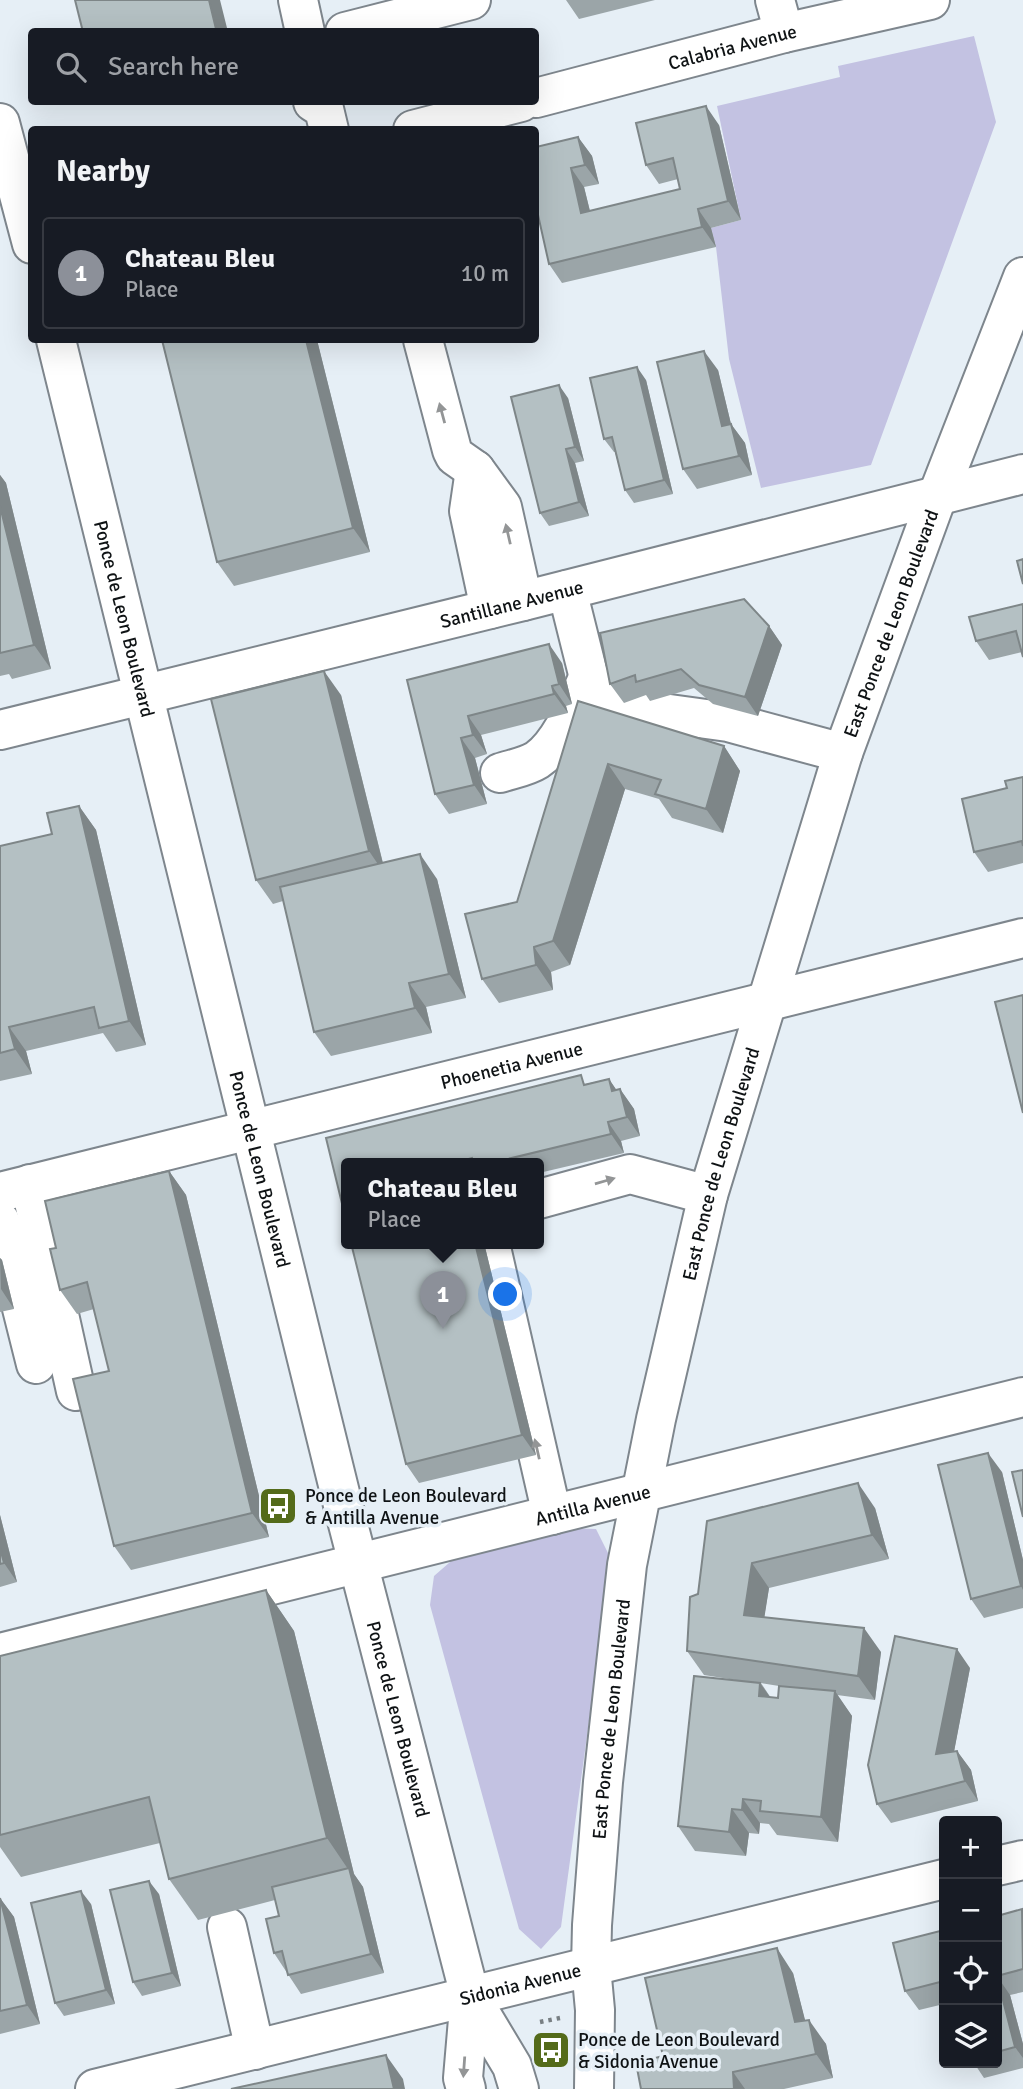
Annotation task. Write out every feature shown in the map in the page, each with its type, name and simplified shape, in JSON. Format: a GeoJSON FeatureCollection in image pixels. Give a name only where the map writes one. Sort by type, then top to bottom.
{"type":"FeatureCollection","features":[{"type":"Feature","properties":{"kind":"street"},"geometry":{"type":"LineString","coordinates":[[298,0],[304,28]]}},
{"type":"Feature","properties":{"kind":"street"},"geometry":{"type":"LineString","coordinates":[[361,28],[471,0]]}},
{"type":"Feature","properties":{"kind":"street","name":"Calabria Avenue"},"geometry":{"type":"LineString","coordinates":[[539,97],[780,17],[930,0]]}},
{"type":"Feature","properties":{"kind":"street"},"geometry":{"type":"LineString","coordinates":[[428,126],[509,105]]}},
{"type":"Feature","properties":{"kind":"street"},"geometry":{"type":"LineString","coordinates":[[0,123],[23,232]]}},
{"type":"Feature","properties":{"kind":"street","name":"East Ponce de Leon Boulevard"},"geometry":{"type":"LineString","coordinates":[[594,2089],[595,2010],[591,1967],[601,1808],[627,1565],[656,1419],[708,1195],[843,753],[937,497],[1023,277]]}},
{"type":"Feature","properties":{"kind":"street","name":"Ponce de Leon Boulevard"},"geometry":{"type":"LineString","coordinates":[[56,343],[358,1563],[470,1996],[512,2066],[519,2089]]}},
{"type":"Feature","properties":{"kind":"street"},"geometry":{"type":"LineString","coordinates":[[424,343],[452,450],[475,470],[502,507],[506,605]]}},
{"type":"Feature","properties":{"kind":"street","name":"Santillane Avenue"},"geometry":{"type":"LineString","coordinates":[[0,730],[1023,474]]}},
{"type":"Feature","properties":{"kind":"street"},"geometry":{"type":"LineString","coordinates":[[567,590],[593,694],[604,705],[728,722],[843,753]]}},
{"type":"Feature","properties":{"kind":"street"},"geometry":{"type":"LineString","coordinates":[[500,773],[534,762],[548,751],[575,706],[589,676]]}},
{"type":"Feature","properties":{"kind":"street","name":"Phoenetia Avenue"},"geometry":{"type":"LineString","coordinates":[[15,1188],[1023,938]]}},
{"type":"Feature","properties":{"kind":"street"},"geometry":{"type":"LineString","coordinates":[[544,1198],[630,1174],[708,1195]]}},
{"type":"Feature","properties":{"kind":"street"},"geometry":{"type":"LineString","coordinates":[[15,1188],[76,1391]]}},
{"type":"Feature","properties":{"kind":"street"},"geometry":{"type":"LineString","coordinates":[[0,1221],[36,1364]]}},
{"type":"Feature","properties":{"kind":"street"},"geometry":{"type":"LineString","coordinates":[[491,1249],[552,1515]]}},
{"type":"Feature","properties":{"kind":"street","name":"Antilla Avenue"},"geometry":{"type":"LineString","coordinates":[[0,1653],[1023,1397]]}},
{"type":"Feature","properties":{"kind":"street"},"geometry":{"type":"LineString","coordinates":[[1002,1865],[1023,1860]]}},
{"type":"Feature","properties":{"kind":"street","name":"Sidonia Avenue"},"geometry":{"type":"LineString","coordinates":[[95,2089],[939,1880]]}},
{"type":"Feature","properties":{"kind":"street"},"geometry":{"type":"LineString","coordinates":[[228,1927],[255,2050]]}},
{"type":"Feature","properties":{"kind":"street","name":"Ponce de Leon Boulevard"},"geometry":{"type":"LineString","coordinates":[[466,2089],[463,2078],[470,1996]]}},
{"type":"Feature","properties":{"kind":"shaded area"},"geometry":{"type":"Polygon","coordinates":[[[974,36],[996,122],[871,465],[761,488],[729,359],[716,247],[711,228],[741,220],[717,106],[840,77],[838,66],[974,36]]]}},
{"type":"Feature","properties":{"kind":"shaded area"},"geometry":{"type":"Polygon","coordinates":[[[569,1528],[596,1529],[611,1559],[561,1927],[541,1949],[519,1929],[430,1605],[434,1576],[457,1556],[569,1528]]]}},
{"type":"Feature","properties":{"kind":"building"},"geometry":{"type":"Polygon","coordinates":[[[75,0],[209,0],[216,28],[82,28],[75,0]]]}},
{"type":"Feature","properties":{"kind":"building"},"geometry":{"type":"Polygon","coordinates":[[[706,106],[728,201],[698,209],[702,227],[549,264],[539,219],[539,146],[578,137],[585,165],[571,168],[581,213],[680,189],[673,158],[646,165],[636,123],[706,106]]]}},
{"type":"Feature","properties":{"kind":"building"},"geometry":{"type":"Polygon","coordinates":[[[163,343],[307,343],[353,528],[217,562],[163,343]]]}},
{"type":"Feature","properties":{"kind":"building"},"geometry":{"type":"Polygon","coordinates":[[[704,351],[722,426],[731,424],[739,456],[683,469],[657,362],[704,351]]]}},
{"type":"Feature","properties":{"kind":"building"},"geometry":{"type":"Polygon","coordinates":[[[637,367],[664,480],[625,490],[612,437],[604,439],[590,378],[637,367]]]}},
{"type":"Feature","properties":{"kind":"building"},"geometry":{"type":"Polygon","coordinates":[[[559,385],[575,447],[566,449],[579,502],[540,513],[511,397],[559,385]]]}},
{"type":"Feature","properties":{"kind":"building"},"geometry":{"type":"Polygon","coordinates":[[[0,506],[34,645],[0,653],[0,506]]]}},
{"type":"Feature","properties":{"kind":"building"},"geometry":{"type":"Polygon","coordinates":[[[1023,559],[1023,584],[1017,561],[1023,559]]]}},
{"type":"Feature","properties":{"kind":"building"},"geometry":{"type":"Polygon","coordinates":[[[744,599],[769,626],[745,697],[699,685],[681,669],[636,682],[635,675],[610,684],[600,633],[744,599]]]}},
{"type":"Feature","properties":{"kind":"building"},"geometry":{"type":"Polygon","coordinates":[[[1023,604],[1023,657],[1016,631],[976,641],[969,617],[1023,604]]]}},
{"type":"Feature","properties":{"kind":"building"},"geometry":{"type":"Polygon","coordinates":[[[549,644],[559,684],[552,686],[554,694],[468,716],[473,735],[461,738],[474,785],[435,794],[407,680],[549,644]]]}},
{"type":"Feature","properties":{"kind":"building"},"geometry":{"type":"Polygon","coordinates":[[[324,671],[369,851],[256,880],[211,699],[324,671]]]}},
{"type":"Feature","properties":{"kind":"building"},"geometry":{"type":"Polygon","coordinates":[[[578,701],[724,746],[706,809],[655,794],[661,780],[608,764],[553,941],[534,947],[536,965],[482,979],[465,914],[517,902],[578,701]]]}},
{"type":"Feature","properties":{"kind":"building"},"geometry":{"type":"Polygon","coordinates":[[[1023,777],[1023,846],[1022,841],[974,852],[962,799],[1007,788],[1005,781],[1023,777]]]}},
{"type":"Feature","properties":{"kind":"building"},"geometry":{"type":"Polygon","coordinates":[[[79,806],[129,1021],[99,1028],[94,1007],[9,1027],[15,1049],[0,1053],[0,846],[52,834],[47,813],[79,806]]]}},
{"type":"Feature","properties":{"kind":"building"},"geometry":{"type":"Polygon","coordinates":[[[420,854],[449,974],[409,983],[415,1008],[314,1032],[280,887],[420,854]]]}},
{"type":"Feature","properties":{"kind":"building"},"geometry":{"type":"Polygon","coordinates":[[[1023,995],[1023,1113],[995,1002],[1023,995]]]}},
{"type":"Feature","properties":{"kind":"building"},"geometry":{"type":"Polygon","coordinates":[[[581,1075],[584,1085],[609,1079],[612,1091],[620,1089],[627,1117],[608,1122],[611,1134],[512,1158],[341,1158],[341,1199],[326,1138],[581,1075]]]}},
{"type":"Feature","properties":{"kind":"building"},"geometry":{"type":"Polygon","coordinates":[[[169,1171],[252,1513],[114,1546],[73,1379],[109,1371],[87,1282],[60,1290],[50,1249],[56,1248],[45,1201],[169,1171]]]}},
{"type":"Feature","properties":{"kind":"building"},"geometry":{"type":"Polygon","coordinates":[[[352,1249],[476,1249],[522,1435],[406,1464],[352,1249]]]}},
{"type":"Feature","properties":{"kind":"building"},"geometry":{"type":"Polygon","coordinates":[[[988,1453],[1021,1586],[971,1599],[938,1465],[988,1453]]]}},
{"type":"Feature","properties":{"kind":"building"},"geometry":{"type":"Polygon","coordinates":[[[1023,1470],[1023,1517],[1012,1472],[1023,1470]]]}},
{"type":"Feature","properties":{"kind":"building"},"geometry":{"type":"Polygon","coordinates":[[[858,1483],[872,1535],[752,1563],[744,1615],[864,1628],[858,1676],[687,1651],[690,1597],[698,1594],[707,1521],[858,1483]]]}},
{"type":"Feature","properties":{"kind":"building"},"geometry":{"type":"Polygon","coordinates":[[[0,1548],[4,1563],[0,1564],[0,1548]]]}},
{"type":"Feature","properties":{"kind":"building"},"geometry":{"type":"Polygon","coordinates":[[[266,1590],[327,1838],[169,1879],[149,1797],[0,1835],[0,1656],[266,1590]]]}},
{"type":"Feature","properties":{"kind":"building"},"geometry":{"type":"Polygon","coordinates":[[[895,1636],[957,1649],[936,1754],[957,1751],[965,1781],[877,1804],[868,1765],[895,1636]]]}},
{"type":"Feature","properties":{"kind":"building"},"geometry":{"type":"Polygon","coordinates":[[[694,1676],[760,1683],[759,1696],[778,1698],[779,1686],[835,1691],[821,1817],[760,1811],[761,1801],[743,1799],[742,1810],[732,1809],[729,1832],[678,1826],[694,1676]]]}},
{"type":"Feature","properties":{"kind":"building"},"geometry":{"type":"Polygon","coordinates":[[[349,1868],[371,1954],[288,1975],[282,1951],[274,1953],[266,1919],[279,1916],[272,1887],[349,1868]]]}},
{"type":"Feature","properties":{"kind":"building"},"geometry":{"type":"Polygon","coordinates":[[[149,1881],[172,1973],[133,1982],[110,1890],[149,1881]]]}},
{"type":"Feature","properties":{"kind":"building"},"geometry":{"type":"Polygon","coordinates":[[[81,1891],[106,1990],[55,2003],[31,1903],[81,1891]]]}},
{"type":"Feature","properties":{"kind":"building"},"geometry":{"type":"Polygon","coordinates":[[[0,1898],[27,2005],[0,2011],[0,1898]]]}},
{"type":"Feature","properties":{"kind":"building"},"geometry":{"type":"Polygon","coordinates":[[[1022,1909],[1023,1969],[1002,1975],[1002,1942],[1002,1915],[1022,1909]]]}},
{"type":"Feature","properties":{"kind":"building"},"geometry":{"type":"Polygon","coordinates":[[[939,1931],[939,1982],[905,1991],[893,1943],[939,1931]]]}},
{"type":"Feature","properties":{"kind":"building"},"geometry":{"type":"Polygon","coordinates":[[[777,1948],[795,2022],[809,2020],[816,2054],[733,2072],[734,2089],[641,2089],[636,2063],[663,2056],[645,1978],[777,1948]]]}},
{"type":"Feature","properties":{"kind":"building"},"geometry":{"type":"Polygon","coordinates":[[[1002,1996],[1015,2047],[1002,2051],[1002,1996]]]}},
{"type":"Feature","properties":{"kind":"building"},"geometry":{"type":"Polygon","coordinates":[[[386,2055],[394,2089],[231,2089],[386,2055]]]}},
{"type":"Feature","properties":{"kind":"place","name":"Chateau Bleu"},"geometry":{"type":"Point","coordinates":[443,1329]}},
{"type":"Feature","properties":{"kind":"place","name":"Ponce de Leon Boulevard & Antilla Avenue"},"geometry":{"type":"Point","coordinates":[278,1506]}},
{"type":"Feature","properties":{"kind":"place","name":"Ponce de Leon Boulevard & Sidonia Avenue"},"geometry":{"type":"Point","coordinates":[551,2050]}}]}
